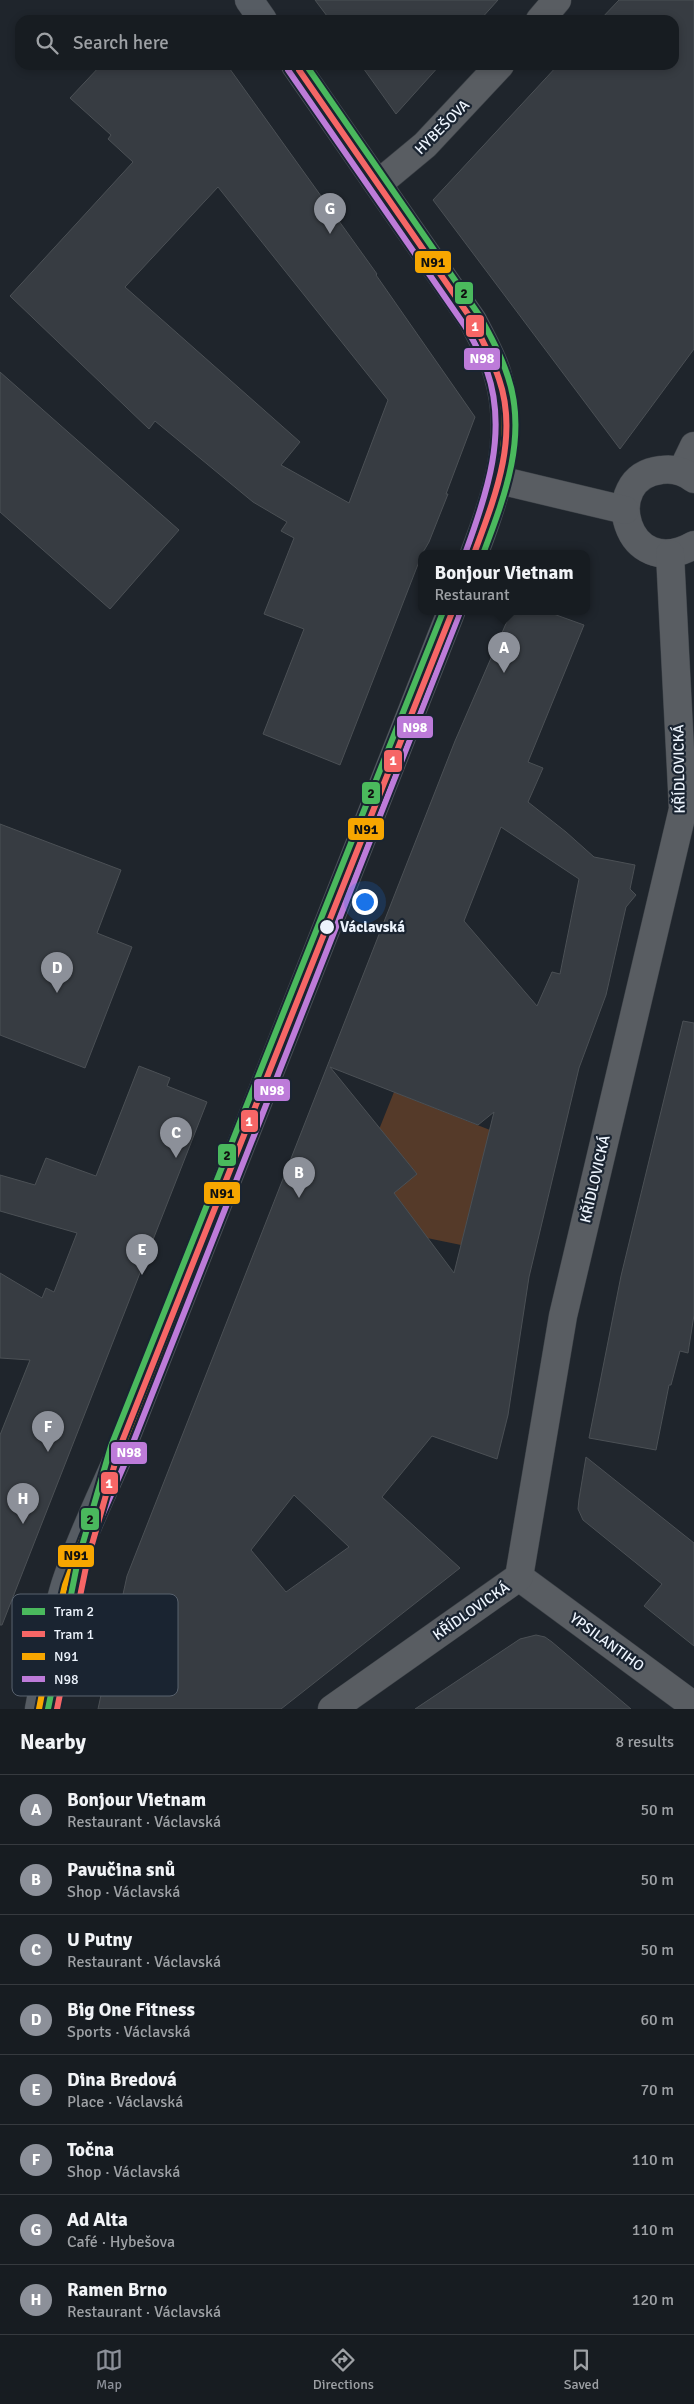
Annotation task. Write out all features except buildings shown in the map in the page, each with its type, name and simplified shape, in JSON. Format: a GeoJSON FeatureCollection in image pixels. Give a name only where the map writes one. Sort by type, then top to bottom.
{"type":"FeatureCollection","features":[{"type":"Feature","properties":{"kind":"street"},"geometry":{"type":"LineString","coordinates":[[249,0],[260,15]]}},
{"type":"Feature","properties":{"kind":"street"},"geometry":{"type":"LineString","coordinates":[[544,15],[557,0]]}},
{"type":"Feature","properties":{"kind":"street"},"geometry":{"type":"LineString","coordinates":[[298,70],[473,321],[499,378],[505,413],[506,447],[499,480],[475,550]]}},
{"type":"Feature","properties":{"kind":"street","name":"HYBEŠOVA"},"geometry":{"type":"LineString","coordinates":[[378,184],[425,145],[495,70]]}},
{"type":"Feature","properties":{"kind":"street"},"geometry":{"type":"LineString","coordinates":[[682,549],[656,553],[643,546],[633,536],[627,524],[625,510],[627,497],[634,485],[644,476],[656,470],[668,469],[688,475],[694,446]]}},
{"type":"Feature","properties":{"kind":"street"},"geometry":{"type":"LineString","coordinates":[[499,480],[625,510]]}},
{"type":"Feature","properties":{"kind":"street","name":"KŘÍDLOVICKÁ"},"geometry":{"type":"LineString","coordinates":[[332,1709],[519,1577],[563,1316],[683,809],[682,549]]}},
{"type":"Feature","properties":{"kind":"street"},"geometry":{"type":"LineString","coordinates":[[63,1594],[78,1549],[117,1460],[450,615]]}},
{"type":"Feature","properties":{"kind":"street","name":"YPSILANTIHO"},"geometry":{"type":"LineString","coordinates":[[519,1577],[694,1706]]}},
{"type":"Feature","properties":{"kind":"street"},"geometry":{"type":"LineString","coordinates":[[39,1709],[42,1696]]}},
{"type":"Feature","properties":{"kind":"shaded area"},"geometry":{"type":"Polygon","coordinates":[[[394,1092],[490,1130],[461,1245],[427,1238],[393,1192],[417,1174],[401,1155],[366,1162],[394,1092]]]}},
{"type":"Feature","properties":{"kind":"tram line","name":"1"},"geometry":{"type":"LineString","coordinates":[[299,70],[472,320],[487,349],[499,379],[505,401],[506,423],[502,467],[490,510],[475,550]]}},
{"type":"Feature","properties":{"kind":"tram line","name":"2"},"geometry":{"type":"LineString","coordinates":[[309,70],[479,315],[495,345],[508,377],[514,400],[514,445],[511,467],[499,511],[484,550]]}},
{"type":"Feature","properties":{"kind":"tram line","name":"2"},"geometry":{"type":"LineString","coordinates":[[71,1594],[78,1560],[111,1446],[442,615]]}},
{"type":"Feature","properties":{"kind":"tram line","name":"1"},"geometry":{"type":"LineString","coordinates":[[80,1594],[87,1562],[119,1449],[451,615]]}},
{"type":"Feature","properties":{"kind":"tram line","name":"2"},"geometry":{"type":"LineString","coordinates":[[48,1709],[51,1696]]}},
{"type":"Feature","properties":{"kind":"tram line","name":"1"},"geometry":{"type":"LineString","coordinates":[[57,1709],[60,1696]]}},
{"type":"Feature","properties":{"kind":"transit line","name":"N98"},"geometry":{"type":"LineString","coordinates":[[288,70],[465,326],[485,365],[493,394],[496,416],[495,439],[487,485],[466,550]]}},
{"type":"Feature","properties":{"kind":"transit line","name":"N91"},"geometry":{"type":"LineString","coordinates":[[298,70],[452,289],[479,331],[490,353],[498,376],[503,400],[504,440],[502,459],[493,498],[476,550]]}},
{"type":"Feature","properties":{"kind":"transit line","name":"N91"},"geometry":{"type":"LineString","coordinates":[[63,1594],[83,1537],[117,1460],[450,615]]}},
{"type":"Feature","properties":{"kind":"transit line","name":"N98"},"geometry":{"type":"LineString","coordinates":[[72,1594],[91,1541],[125,1463],[459,615]]}},
{"type":"Feature","properties":{"kind":"transit line","name":"N91"},"geometry":{"type":"LineString","coordinates":[[39,1709],[42,1696]]}},
{"type":"Feature","properties":{"kind":"transit line","name":"N98"},"geometry":{"type":"LineString","coordinates":[[48,1709],[51,1696]]}},
{"type":"Feature","properties":{"kind":"place","name":"Ad Alta"},"geometry":{"type":"Point","coordinates":[330,234]}},
{"type":"Feature","properties":{"kind":"place","name":"Bonjour Vietnam"},"geometry":{"type":"Point","coordinates":[504,673]}},
{"type":"Feature","properties":{"kind":"place","name":"Václavská"},"geometry":{"type":"Point","coordinates":[327,927]}},
{"type":"Feature","properties":{"kind":"place","name":"Big One Fitness"},"geometry":{"type":"Point","coordinates":[57,993]}},
{"type":"Feature","properties":{"kind":"place","name":"U Putny"},"geometry":{"type":"Point","coordinates":[176,1158]}},
{"type":"Feature","properties":{"kind":"place","name":"Pavučina snů"},"geometry":{"type":"Point","coordinates":[299,1198]}},
{"type":"Feature","properties":{"kind":"place","name":"Dina Bredová"},"geometry":{"type":"Point","coordinates":[142,1275]}},
{"type":"Feature","properties":{"kind":"place","name":"Točna"},"geometry":{"type":"Point","coordinates":[48,1452]}},
{"type":"Feature","properties":{"kind":"place","name":"Ramen Brno"},"geometry":{"type":"Point","coordinates":[23,1524]}}]}
